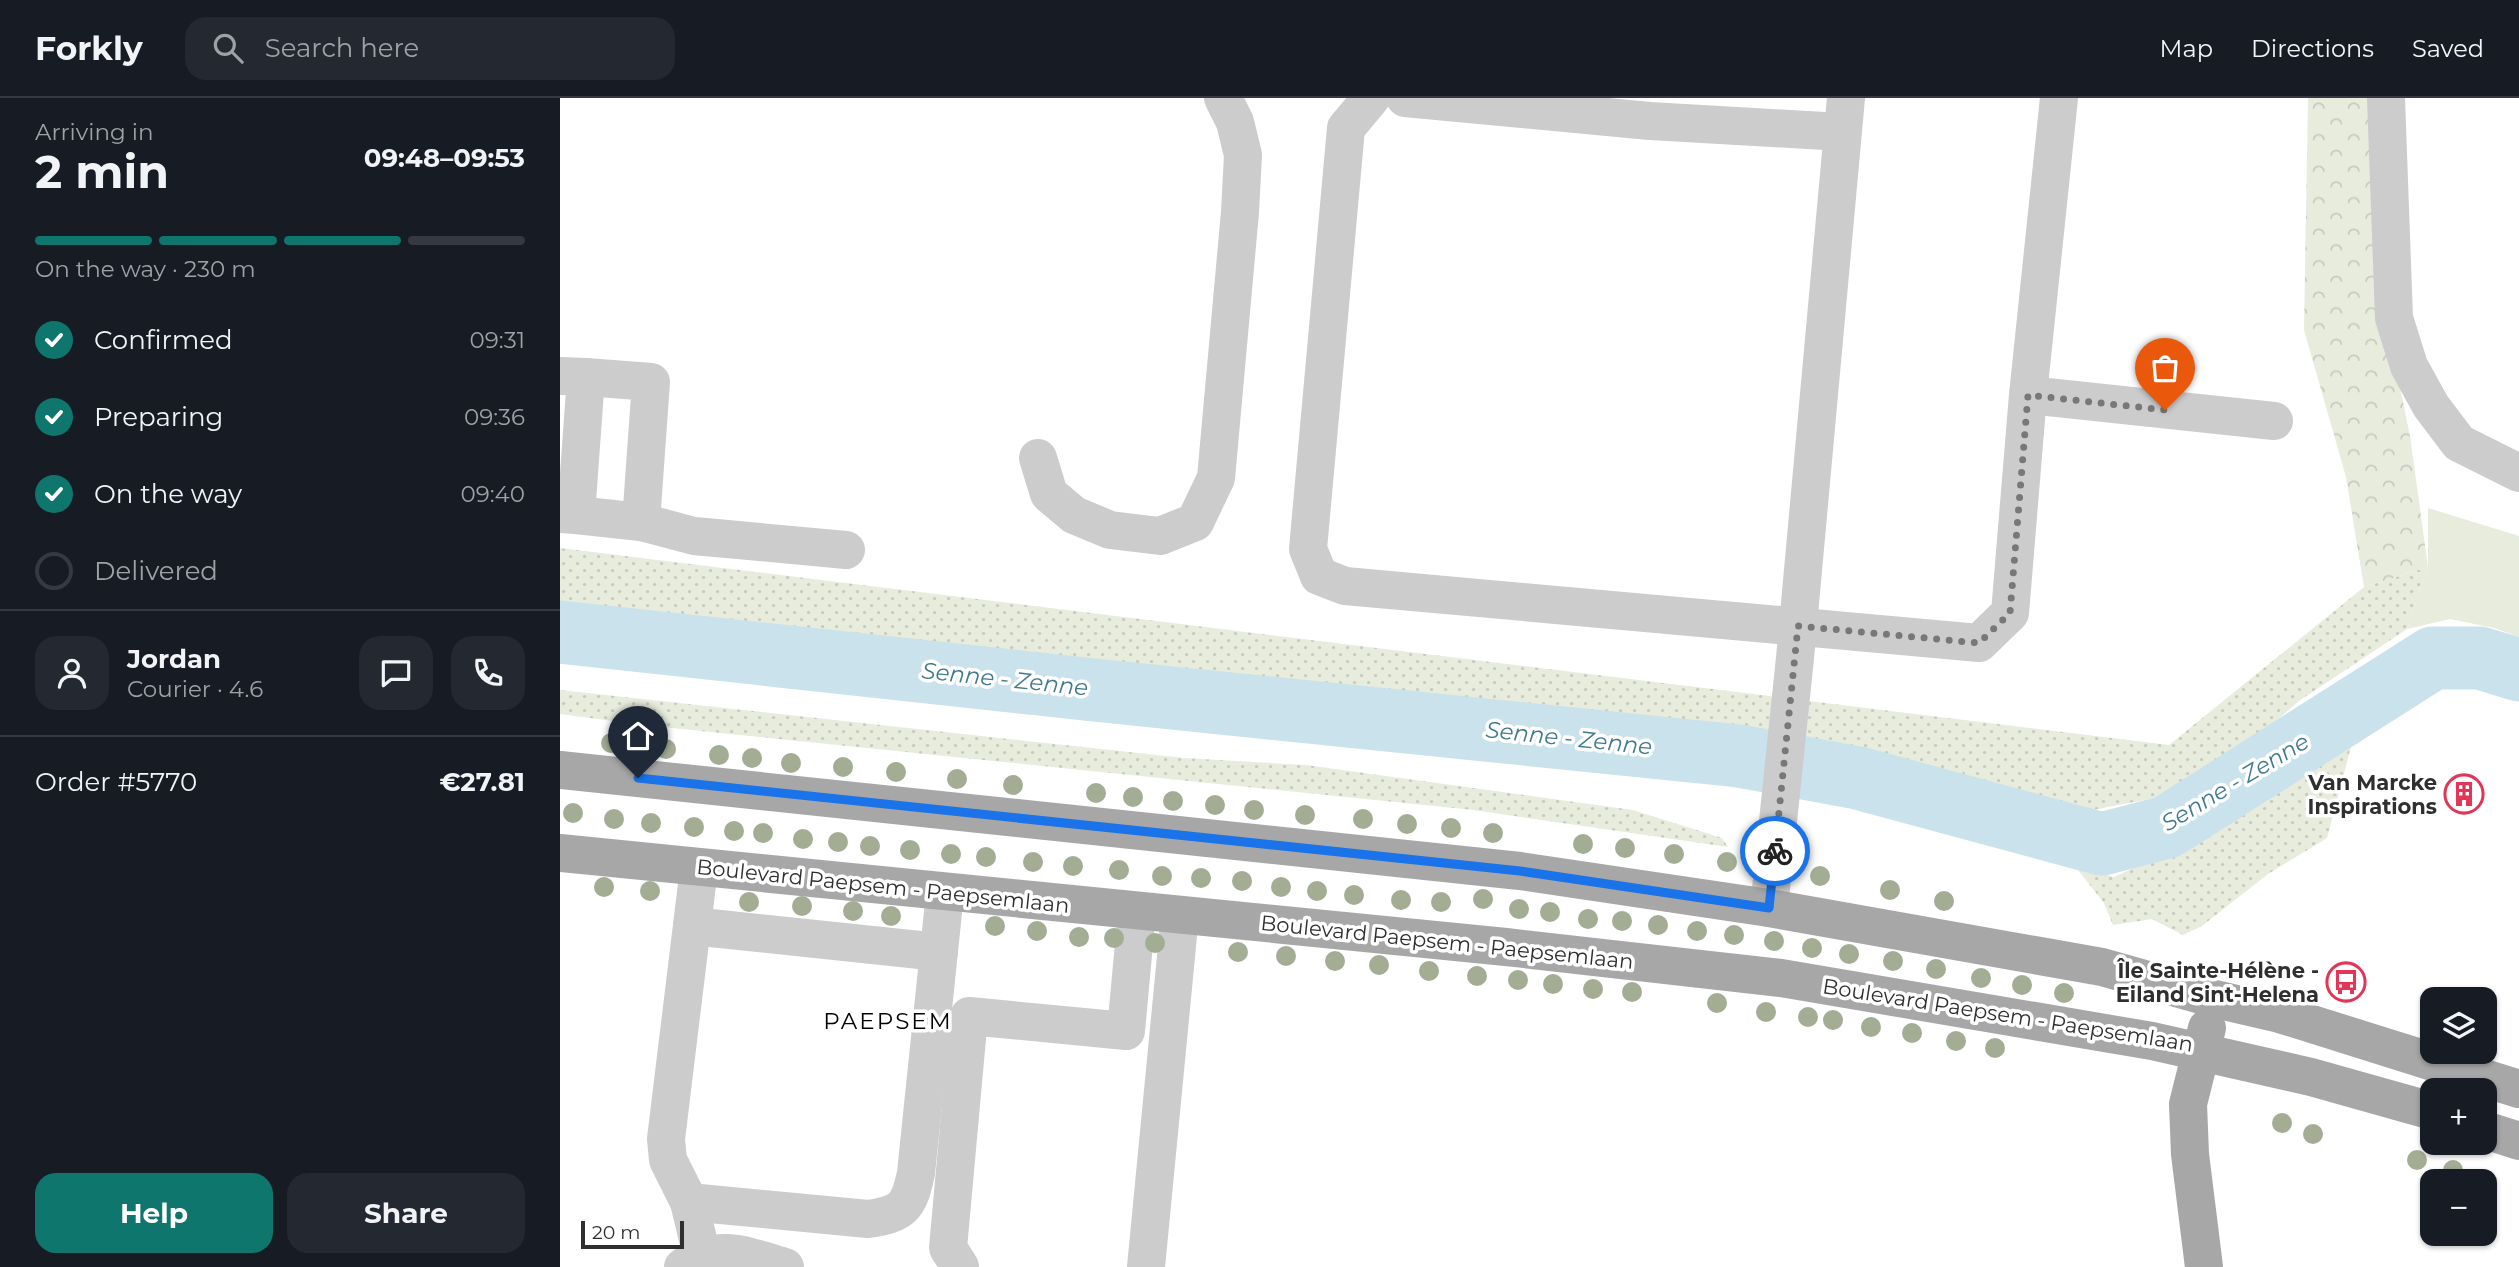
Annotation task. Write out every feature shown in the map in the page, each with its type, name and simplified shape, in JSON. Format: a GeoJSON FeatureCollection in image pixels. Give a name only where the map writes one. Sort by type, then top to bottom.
{"type":"FeatureCollection","features":[{"type":"Feature","properties":{"kind":"main road"},"geometry":{"type":"LineString","coordinates":[[560,769],[1520,871],[1769,908],[2102,967],[2280,1014],[2519,1089]]}},
{"type":"Feature","properties":{"kind":"main road","name":"Boulevard Paepsem - Paepsemlaan"},"geometry":{"type":"LineString","coordinates":[[560,853],[1520,948],[1781,978],[2200,1051],[2215,999]]}},
{"type":"Feature","properties":{"kind":"main road"},"geometry":{"type":"LineString","coordinates":[[2204,1267],[2190,1154],[2188,1104],[2200,1051],[2311,1077],[2420,1108]]}},
{"type":"Feature","properties":{"kind":"main road"},"geometry":{"type":"LineString","coordinates":[[2497,1134],[2519,1141]]}},
{"type":"Feature","properties":{"kind":"lane"},"geometry":{"type":"LineString","coordinates":[[1038,458],[1049,494],[1074,515],[1110,530],[1160,536],[1195,522],[1216,478],[1240,212],[1243,155],[1235,122],[1223,98]]}},
{"type":"Feature","properties":{"kind":"lane"},"geometry":{"type":"LineString","coordinates":[[1371,98],[1346,128],[1308,549],[1319,576],[1345,586],[1797,642],[1979,643],[2010,613],[2028,395],[2059,98]]}},
{"type":"Feature","properties":{"kind":"lane"},"geometry":{"type":"LineString","coordinates":[[1405,98],[1844,115],[1797,642],[1769,908]]}},
{"type":"Feature","properties":{"kind":"lane"},"geometry":{"type":"LineString","coordinates":[[2386,98],[2394,318],[2409,366],[2431,407],[2459,443],[2519,473]]}},
{"type":"Feature","properties":{"kind":"lane"},"geometry":{"type":"LineString","coordinates":[[641,522],[651,382],[573,376],[568,514],[641,522],[694,536],[846,550]]}},
{"type":"Feature","properties":{"kind":"lane"},"geometry":{"type":"LineString","coordinates":[[2028,395],[2274,421]]}},
{"type":"Feature","properties":{"kind":"lane"},"geometry":{"type":"LineString","coordinates":[[699,868],[666,1139],[668,1160],[690,1202],[693,1262],[711,1252],[731,1252],[785,1267]]}},
{"type":"Feature","properties":{"kind":"lane"},"geometry":{"type":"LineString","coordinates":[[690,1202],[868,1219],[890,1216],[902,1210],[912,1194],[916,1173],[945,893]]}},
{"type":"Feature","properties":{"kind":"lane"},"geometry":{"type":"LineString","coordinates":[[1126,1031],[1137,911]]}},
{"type":"Feature","properties":{"kind":"lane"},"geometry":{"type":"LineString","coordinates":[[1146,1267],[1180,915]]}},
{"type":"Feature","properties":{"kind":"lane"},"geometry":{"type":"LineString","coordinates":[[692,926],[939,952]]}},
{"type":"Feature","properties":{"kind":"lane"},"geometry":{"type":"LineString","coordinates":[[960,1267],[948,1248],[969,1016],[1170,1036]]}},
{"type":"Feature","properties":{"kind":"green space"},"geometry":{"type":"Polygon","coordinates":[[[2308,98],[2368,98],[2374,261],[2410,436],[2428,567],[2364,587],[2346,477],[2304,330],[2308,98]]]}},
{"type":"Feature","properties":{"kind":"green space"},"geometry":{"type":"Polygon","coordinates":[[[2428,508],[2519,536],[2519,637],[2494,628],[2450,619],[2407,629],[2428,567],[2428,508]]]}},
{"type":"Feature","properties":{"kind":"green space"},"geometry":{"type":"Polygon","coordinates":[[[560,548],[2169,745],[2364,587],[2428,567],[2407,629],[2299,701],[2197,790],[2072,814],[1912,764],[1317,692],[560,610],[560,548]]]}},
{"type":"Feature","properties":{"kind":"green space"},"geometry":{"type":"Polygon","coordinates":[[[2438,668],[2447,682],[2352,743],[2327,838],[2268,874],[2202,926],[2183,935],[2152,919],[2113,925],[2104,903],[2078,870],[2114,877],[2167,852],[2232,813],[2438,668]]]}},
{"type":"Feature","properties":{"kind":"green space"},"geometry":{"type":"Polygon","coordinates":[[[560,690],[1184,758],[1306,765],[1633,810],[1722,838],[1728,847],[1473,810],[643,725],[560,714],[560,690]]]}},
{"type":"Feature","properties":{"kind":"waterway","name":"Senne - Zenne"},"geometry":{"type":"LineString","coordinates":[[560,632],[1739,756],[1858,778],[2102,844],[2167,827],[2433,658],[2480,658],[2519,670]]}},
{"type":"Feature","properties":{"kind":"way so far"},"geometry":{"type":"LineString","coordinates":[[1775,851],[1798,626],[1979,643],[2010,613],[2028,395],[2165,410]]}},
{"type":"Feature","properties":{"kind":"place","name":"Van Marcke Inspirations"},"geometry":{"type":"Point","coordinates":[2464,794]}},
{"type":"Feature","properties":{"kind":"place","name":"Île Sainte-Hélène - Eiland Sint-Helena"},"geometry":{"type":"Point","coordinates":[2346,982]}},
{"type":"Feature","properties":{"kind":"district","name":"PAEPSEM"},"geometry":{"type":"Point","coordinates":[888,1021]}},
{"type":"Feature","properties":{"kind":"route"},"geometry":{"type":"LineString","coordinates":[[638,778],[1520,871],[1769,908],[1775,851]]}}]}
